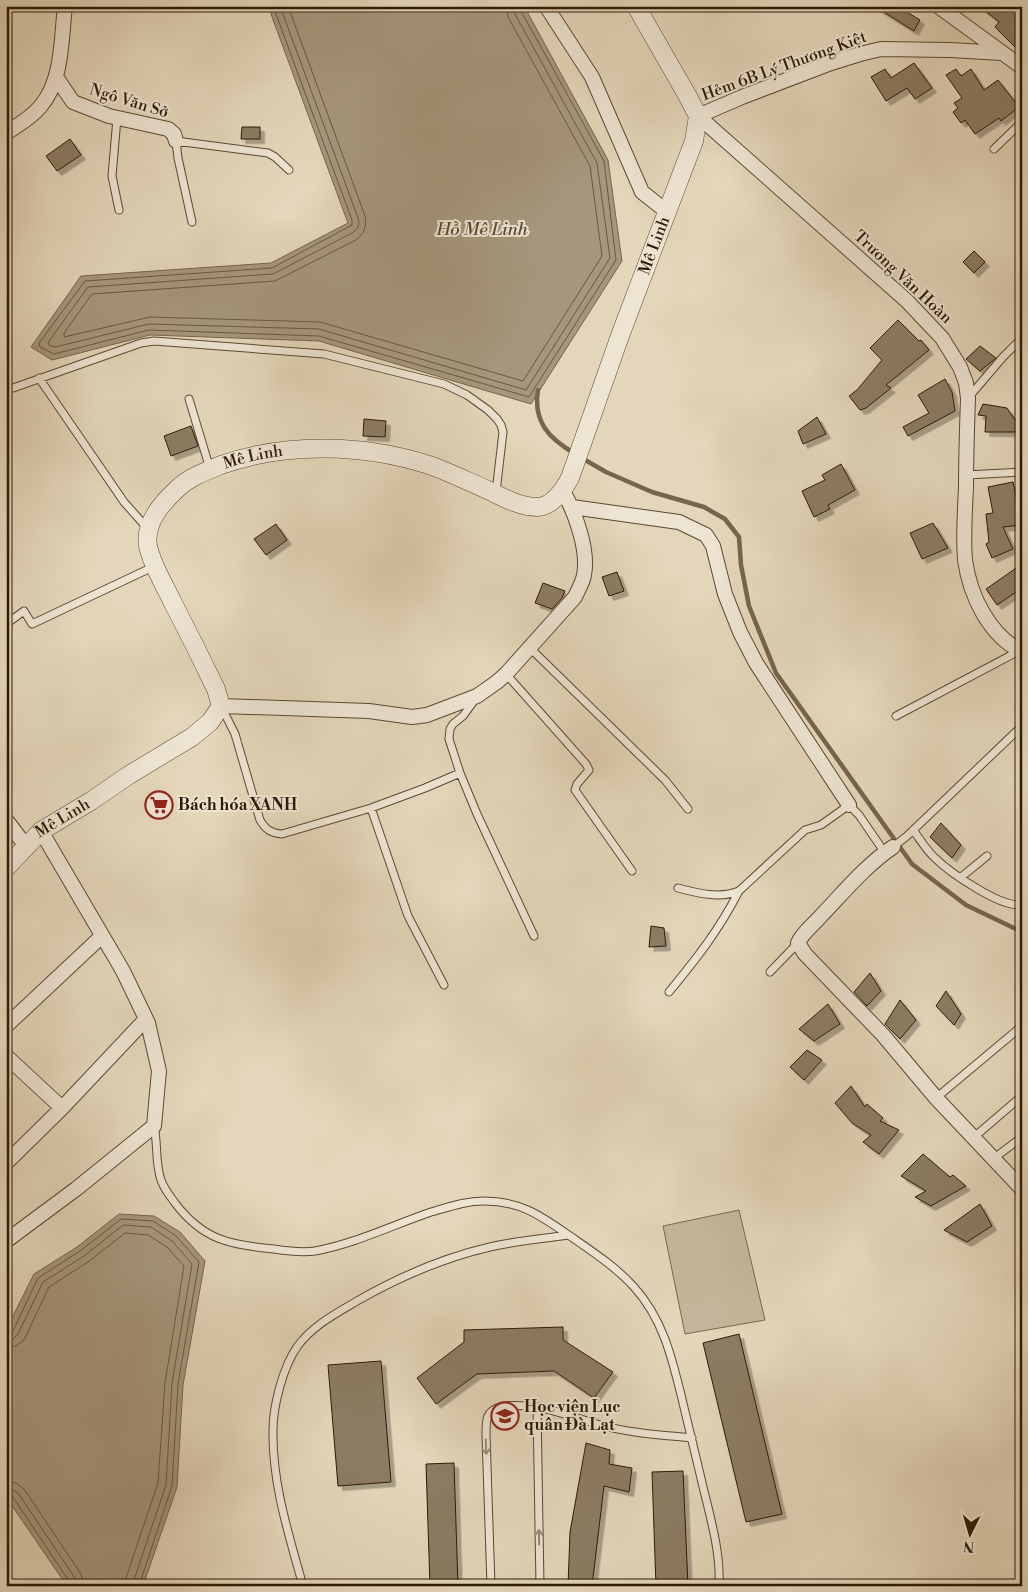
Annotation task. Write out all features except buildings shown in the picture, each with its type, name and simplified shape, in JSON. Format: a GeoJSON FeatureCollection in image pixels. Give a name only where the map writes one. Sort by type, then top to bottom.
{"type":"FeatureCollection","features":[{"type":"Feature","properties":{"kind":"street"},"geometry":{"type":"LineString","coordinates":[[6,133],[26,120],[40,107],[48,96],[56,77],[65,6]]}},
{"type":"Feature","properties":{"kind":"street"},"geometry":{"type":"LineString","coordinates":[[546,6],[592,77],[642,192],[666,211]]}},
{"type":"Feature","properties":{"kind":"street"},"geometry":{"type":"LineString","coordinates":[[636,6],[698,116]]}},
{"type":"Feature","properties":{"kind":"street"},"geometry":{"type":"LineString","coordinates":[[938,6],[1022,67]]}},
{"type":"Feature","properties":{"kind":"street","name":"Hẻm 6B Lý Thương Kiệt"},"geometry":{"type":"LineString","coordinates":[[698,116],[742,96],[831,63],[881,49],[1002,53]]}},
{"type":"Feature","properties":{"kind":"street","name":"Ngô Văn Sở"},"geometry":{"type":"LineString","coordinates":[[56,77],[73,102],[117,118],[168,129],[174,134],[176,141]]}},
{"type":"Feature","properties":{"kind":"street","name":"Mê Linh"},"geometry":{"type":"LineString","coordinates":[[6,868],[41,831],[91,802],[129,775],[192,737],[210,722],[221,706],[216,689],[155,566],[148,544],[154,516],[162,503],[201,472],[235,460],[275,451],[315,448],[362,452],[394,456],[429,465],[523,505],[540,507],[551,502],[567,484],[666,211],[694,141],[698,116]]}},
{"type":"Feature","properties":{"kind":"street","name":"Trương Văn Hoàn"},"geometry":{"type":"LineString","coordinates":[[698,116],[900,295],[942,338],[960,367],[966,383],[968,398],[964,539],[968,574],[983,613],[1005,641],[1020,651]]}},
{"type":"Feature","properties":{"kind":"street"},"geometry":{"type":"LineString","coordinates":[[221,706],[369,711],[412,717],[443,710],[477,696],[506,674],[575,597],[585,573],[584,550],[567,484]]}},
{"type":"Feature","properties":{"kind":"street"},"geometry":{"type":"LineString","coordinates":[[572,507],[679,522],[706,535],[713,546],[725,594],[740,632],[756,664],[849,804]]}},
{"type":"Feature","properties":{"kind":"street"},"geometry":{"type":"LineString","coordinates":[[6,820],[26,846]]}},
{"type":"Feature","properties":{"kind":"street"},"geometry":{"type":"LineString","coordinates":[[6,1241],[154,1126],[158,1071],[154,1045],[146,1019],[123,971],[41,831]]}},
{"type":"Feature","properties":{"kind":"street"},"geometry":{"type":"LineString","coordinates":[[889,850],[837,899],[798,943],[805,954],[883,1036],[936,1098],[1022,1189]]}},
{"type":"Feature","properties":{"kind":"street"},"geometry":{"type":"LineString","coordinates":[[6,1026],[102,936]]}},
{"type":"Feature","properties":{"kind":"street"},"geometry":{"type":"LineString","coordinates":[[6,1163],[62,1108],[146,1019]]}},
{"type":"Feature","properties":{"kind":"street"},"geometry":{"type":"LineString","coordinates":[[6,1056],[62,1108]]}},
{"type":"Feature","properties":{"kind":"lane"},"geometry":{"type":"LineString","coordinates":[[117,118],[112,176],[119,210]]}},
{"type":"Feature","properties":{"kind":"lane"},"geometry":{"type":"LineString","coordinates":[[994,149],[1022,122]]}},
{"type":"Feature","properties":{"kind":"lane"},"geometry":{"type":"LineString","coordinates":[[176,141],[268,153],[289,170]]}},
{"type":"Feature","properties":{"kind":"lane","name":"Ngô Văn Sở"},"geometry":{"type":"LineString","coordinates":[[176,141],[192,222]]}},
{"type":"Feature","properties":{"kind":"lane"},"geometry":{"type":"LineString","coordinates":[[968,398],[1022,338]]}},
{"type":"Feature","properties":{"kind":"lane"},"geometry":{"type":"LineString","coordinates":[[13,388],[141,343],[154,341],[324,354],[444,384],[467,395],[488,410],[501,425],[503,432],[496,494]]}},
{"type":"Feature","properties":{"kind":"lane"},"geometry":{"type":"LineString","coordinates":[[39,378],[124,502],[150,531]]}},
{"type":"Feature","properties":{"kind":"lane"},"geometry":{"type":"LineString","coordinates":[[189,398],[210,469]]}},
{"type":"Feature","properties":{"kind":"lane"},"geometry":{"type":"LineString","coordinates":[[966,475],[1022,472]]}},
{"type":"Feature","properties":{"kind":"lane"},"geometry":{"type":"LineString","coordinates":[[6,624],[24,611],[32,624],[155,566]]}},
{"type":"Feature","properties":{"kind":"lane"},"geometry":{"type":"LineString","coordinates":[[530,648],[665,780],[688,809]]}},
{"type":"Feature","properties":{"kind":"lane"},"geometry":{"type":"LineString","coordinates":[[896,716],[1020,651]]}},
{"type":"Feature","properties":{"kind":"lane"},"geometry":{"type":"LineString","coordinates":[[506,674],[586,764],[589,770],[577,784],[575,790],[632,871]]}},
{"type":"Feature","properties":{"kind":"lane"},"geometry":{"type":"LineString","coordinates":[[477,696],[463,716],[452,724],[449,739],[460,773],[498,861],[534,936]]}},
{"type":"Feature","properties":{"kind":"lane"},"geometry":{"type":"LineString","coordinates":[[221,706],[235,734],[260,820],[265,828],[273,833],[282,834],[372,808],[460,773]]}},
{"type":"Feature","properties":{"kind":"lane"},"geometry":{"type":"LineString","coordinates":[[669,992],[708,944],[726,916],[738,892],[805,830],[821,825],[849,804],[889,850],[910,833],[1022,726]]}},
{"type":"Feature","properties":{"kind":"lane"},"geometry":{"type":"LineString","coordinates":[[372,808],[408,916],[444,985]]}},
{"type":"Feature","properties":{"kind":"lane"},"geometry":{"type":"LineString","coordinates":[[910,833],[934,857],[960,878],[989,895],[1010,904],[1022,904]]}},
{"type":"Feature","properties":{"kind":"lane"},"geometry":{"type":"LineString","coordinates":[[960,878],[987,856]]}},
{"type":"Feature","properties":{"kind":"lane"},"geometry":{"type":"LineString","coordinates":[[678,888],[720,896],[738,892]]}},
{"type":"Feature","properties":{"kind":"lane"},"geometry":{"type":"LineString","coordinates":[[770,972],[798,943]]}},
{"type":"Feature","properties":{"kind":"lane"},"geometry":{"type":"LineString","coordinates":[[936,1098],[1022,1026]]}},
{"type":"Feature","properties":{"kind":"lane"},"geometry":{"type":"LineString","coordinates":[[973,1138],[1022,1096]]}},
{"type":"Feature","properties":{"kind":"lane"},"geometry":{"type":"LineString","coordinates":[[154,1126],[160,1179],[166,1191],[181,1211],[204,1232],[221,1241],[243,1246],[299,1252],[314,1251],[353,1240],[461,1202],[506,1202],[539,1214],[616,1269],[634,1288],[657,1318],[672,1355],[717,1553],[719,1586]]}},
{"type":"Feature","properties":{"kind":"lane"},"geometry":{"type":"LineString","coordinates":[[994,1159],[1022,1137]]}},
{"type":"Feature","properties":{"kind":"lane"},"geometry":{"type":"LineString","coordinates":[[303,1586],[277,1490],[273,1428],[284,1373],[297,1347],[308,1334],[328,1318],[404,1275],[431,1264],[491,1247],[568,1235]]}},
{"type":"Feature","properties":{"kind":"lane"},"geometry":{"type":"LineString","coordinates":[[491,1586],[486,1435],[488,1417],[492,1411],[500,1406],[537,1407],[619,1429],[692,1438]]}},
{"type":"Feature","properties":{"kind":"lane"},"geometry":{"type":"LineString","coordinates":[[537,1407],[540,1586]]}},
{"type":"Feature","properties":{"kind":"shaded area"},"geometry":{"type":"Polygon","coordinates":[[[739,1210],[765,1320],[685,1334],[663,1226],[739,1210]]]}},
{"type":"Feature","properties":{"kind":"water","name":"Hồ Mê Linh"},"geometry":{"type":"Polygon","coordinates":[[[268,6],[524,6],[608,160],[622,261],[531,404],[319,341],[150,335],[52,360],[31,347],[81,276],[271,263],[348,223],[268,6]]]}},
{"type":"Feature","properties":{"kind":"water"},"geometry":{"type":"Polygon","coordinates":[[[119,1214],[154,1216],[180,1232],[205,1261],[183,1385],[177,1487],[143,1586],[67,1586],[6,1497],[6,1336],[10,1322],[34,1274],[77,1247],[119,1214]]]}},
{"type":"Feature","properties":{"kind":"waterway"},"geometry":{"type":"LineString","coordinates":[[538,390],[538,411],[544,428],[557,441],[574,453]]}},
{"type":"Feature","properties":{"kind":"waterway"},"geometry":{"type":"LineString","coordinates":[[580,457],[606,472],[652,492],[704,507],[725,519],[739,537],[741,565],[749,606],[776,673],[912,864],[966,905],[1022,932]]}},
{"type":"Feature","properties":{"kind":"place","name":"Bách hóa XANH"},"geometry":{"type":"Point","coordinates":[159,805]}},
{"type":"Feature","properties":{"kind":"place","name":"Học viện Lục quân Đà Lạt"},"geometry":{"type":"Point","coordinates":[505,1416]}}]}
